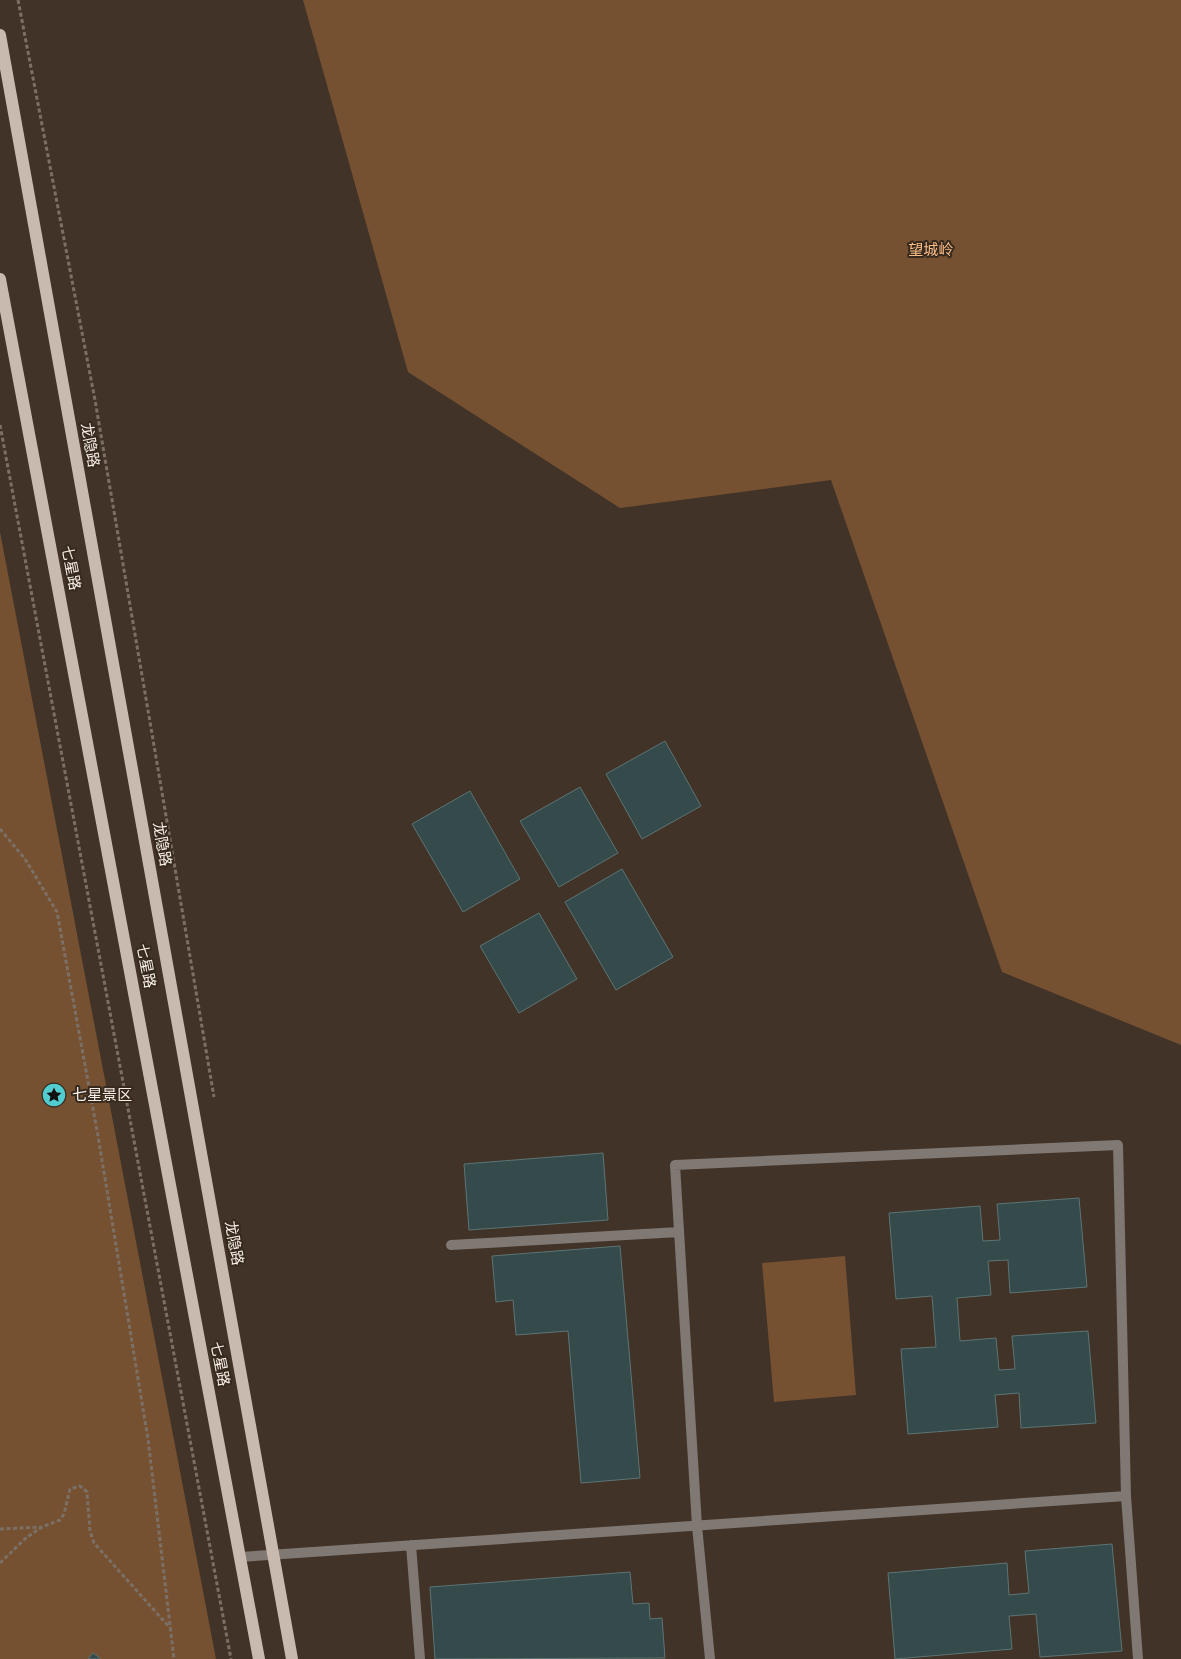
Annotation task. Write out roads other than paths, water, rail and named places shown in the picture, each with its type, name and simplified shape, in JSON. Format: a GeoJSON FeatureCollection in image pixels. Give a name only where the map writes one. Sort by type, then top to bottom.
{"type":"FeatureCollection","features":[{"type":"Feature","properties":{"kind":"main road","name":"龙隐路"},"geometry":{"type":"LineString","coordinates":[[0,35],[292,1659]]}},
{"type":"Feature","properties":{"kind":"main road","name":"七星路"},"geometry":{"type":"LineString","coordinates":[[0,279],[259,1659]]}},
{"type":"Feature","properties":{"kind":"lane"},"geometry":{"type":"LineString","coordinates":[[710,1659],[697,1526],[675,1165],[1118,1145],[1126,1496],[1138,1659]]}},
{"type":"Feature","properties":{"kind":"lane"},"geometry":{"type":"LineString","coordinates":[[451,1244],[680,1232]]}},
{"type":"Feature","properties":{"kind":"lane"},"geometry":{"type":"LineString","coordinates":[[240,1557],[1126,1496]]}},
{"type":"Feature","properties":{"kind":"lane"},"geometry":{"type":"LineString","coordinates":[[411,1545],[420,1659]]}},
{"type":"Feature","properties":{"kind":"place","name":"七星景区"},"geometry":{"type":"Point","coordinates":[54,1095]}},
{"type":"Feature","properties":{"kind":"park label","name":"望城岭"},"geometry":{"type":"Point","coordinates":[931,250]}}]}
